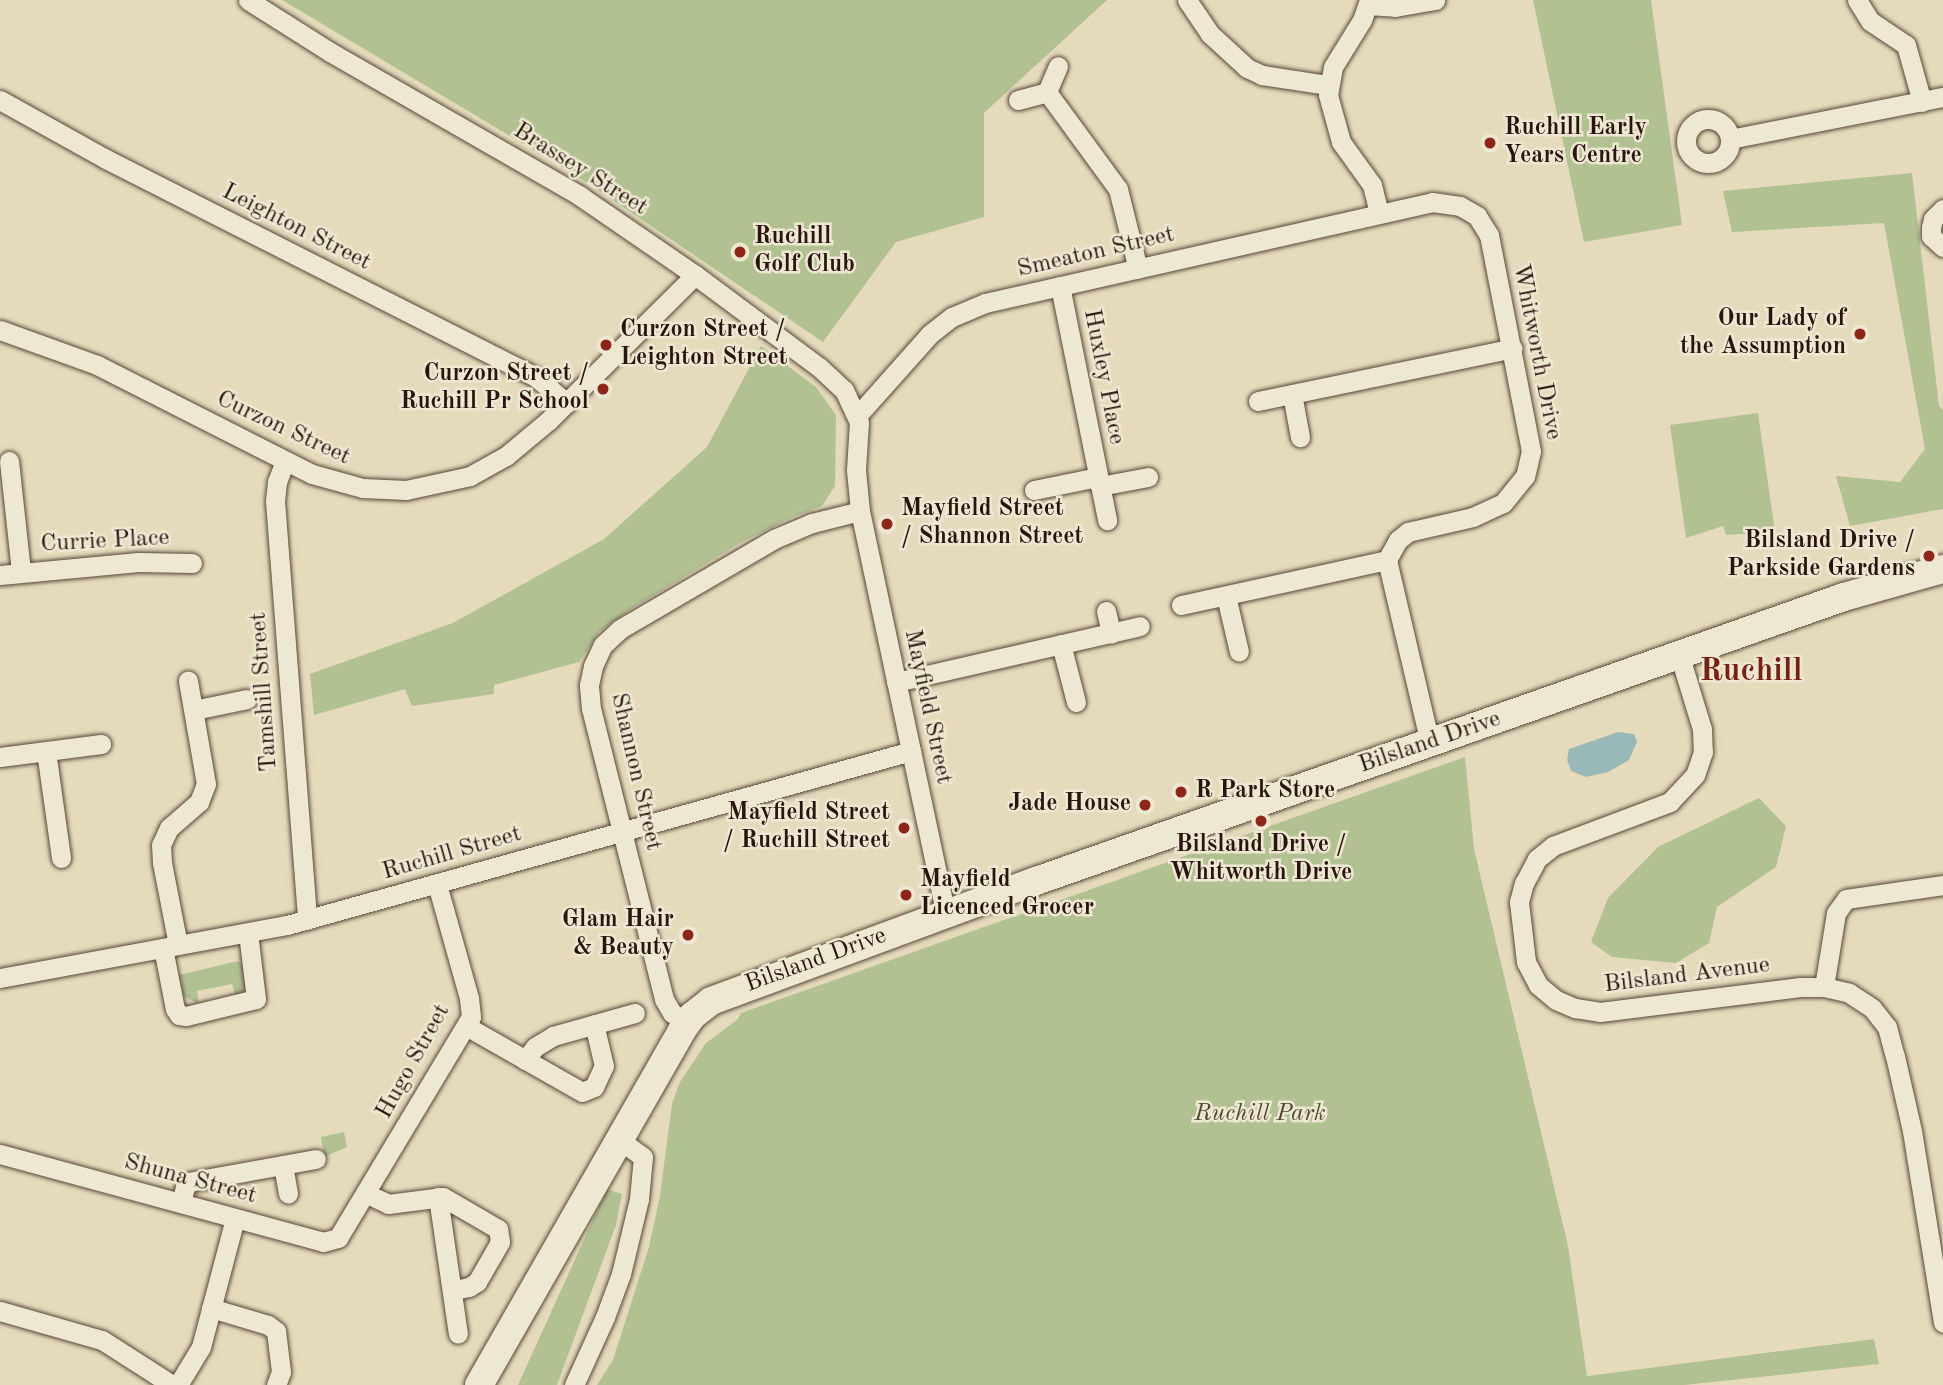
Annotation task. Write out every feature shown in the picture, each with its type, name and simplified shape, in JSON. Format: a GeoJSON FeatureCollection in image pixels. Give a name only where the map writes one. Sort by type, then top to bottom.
{"type":"FeatureCollection","features":[{"type":"Feature","properties":{"kind":"main road","name":"Bilsland Drive"},"geometry":{"type":"LineString","coordinates":[[480,1385],[687,1023],[704,1006],[734,991],[1430,743],[1882,584],[1943,569]]}},
{"type":"Feature","properties":{"kind":"street","name":"Brassey Street"},"geometry":{"type":"LineString","coordinates":[[248,0],[330,52],[554,180],[695,275],[830,376],[844,390],[857,416]]}},
{"type":"Feature","properties":{"kind":"street"},"geometry":{"type":"LineString","coordinates":[[1187,0],[1210,34],[1247,68],[1262,75],[1328,85]]}},
{"type":"Feature","properties":{"kind":"street"},"geometry":{"type":"LineString","coordinates":[[1379,213],[1369,179],[1346,151],[1337,134],[1329,106],[1328,85],[1333,67],[1369,2],[1395,7],[1435,0]]}},
{"type":"Feature","properties":{"kind":"street"},"geometry":{"type":"LineString","coordinates":[[1857,0],[1870,21],[1906,45],[1922,102]]}},
{"type":"Feature","properties":{"kind":"street"},"geometry":{"type":"LineString","coordinates":[[1047,92],[1058,66]]}},
{"type":"Feature","properties":{"kind":"street"},"geometry":{"type":"LineString","coordinates":[[1018,100],[1047,92]]}},
{"type":"Feature","properties":{"kind":"street"},"geometry":{"type":"LineString","coordinates":[[1047,92],[1118,189],[1138,269]]}},
{"type":"Feature","properties":{"kind":"street"},"geometry":{"type":"LineString","coordinates":[[1730,139],[1943,97]]}},
{"type":"Feature","properties":{"kind":"street","name":"Leighton Street"},"geometry":{"type":"LineString","coordinates":[[0,100],[106,159],[537,378],[567,403]]}},
{"type":"Feature","properties":{"kind":"street","name":"Smeaton Street"},"geometry":{"type":"LineString","coordinates":[[857,416],[918,345],[952,317],[985,303],[1379,213],[1443,201],[1460,206],[1477,216]]}},
{"type":"Feature","properties":{"kind":"street"},"geometry":{"type":"LineString","coordinates":[[1943,209],[1933,219],[1931,236],[1943,247]]}},
{"type":"Feature","properties":{"kind":"street","name":"Whitworth Drive"},"geometry":{"type":"LineString","coordinates":[[1387,559],[1402,536],[1414,530],[1491,511],[1509,498],[1520,484],[1530,459],[1531,442],[1489,235],[1477,216]]}},
{"type":"Feature","properties":{"kind":"street","name":"Curzon Street"},"geometry":{"type":"LineString","coordinates":[[0,330],[96,365],[322,478],[363,488],[394,490],[429,487],[470,475],[496,463],[567,403],[695,275]]}},
{"type":"Feature","properties":{"kind":"street","name":"Huxley Place"},"geometry":{"type":"LineString","coordinates":[[1059,286],[1107,520]]}},
{"type":"Feature","properties":{"kind":"street"},"geometry":{"type":"LineString","coordinates":[[1258,401],[1513,348]]}},
{"type":"Feature","properties":{"kind":"street"},"geometry":{"type":"LineString","coordinates":[[1292,394],[1300,438]]}},
{"type":"Feature","properties":{"kind":"street"},"geometry":{"type":"LineString","coordinates":[[857,416],[856,470],[860,511]]}},
{"type":"Feature","properties":{"kind":"street","name":"Currie Place"},"geometry":{"type":"LineString","coordinates":[[9,461],[21,572]]}},
{"type":"Feature","properties":{"kind":"street","name":"Tamshill Street"},"geometry":{"type":"LineString","coordinates":[[285,461],[277,482],[275,501],[307,920]]}},
{"type":"Feature","properties":{"kind":"street","name":"Huxley Place"},"geometry":{"type":"LineString","coordinates":[[1034,490],[1148,477]]}},
{"type":"Feature","properties":{"kind":"street","name":"Mayfield Street"},"geometry":{"type":"LineString","coordinates":[[860,511],[947,914]]}},
{"type":"Feature","properties":{"kind":"street","name":"Shannon Street"},"geometry":{"type":"LineString","coordinates":[[687,1023],[672,1013],[664,999],[589,696],[593,666],[603,645],[620,629],[774,539],[812,523],[860,511]]}},
{"type":"Feature","properties":{"kind":"street"},"geometry":{"type":"LineString","coordinates":[[1181,606],[1387,559],[1430,743]]}},
{"type":"Feature","properties":{"kind":"street","name":"Currie Place"},"geometry":{"type":"LineString","coordinates":[[0,575],[138,562],[192,563]]}},
{"type":"Feature","properties":{"kind":"street"},"geometry":{"type":"LineString","coordinates":[[1226,596],[1239,652]]}},
{"type":"Feature","properties":{"kind":"street"},"geometry":{"type":"LineString","coordinates":[[1106,611],[1111,633]]}},
{"type":"Feature","properties":{"kind":"street"},"geometry":{"type":"LineString","coordinates":[[896,682],[1140,626]]}},
{"type":"Feature","properties":{"kind":"street"},"geometry":{"type":"LineString","coordinates":[[1062,643],[1076,702]]}},
{"type":"Feature","properties":{"kind":"street","name":"Bilsland Avenue"},"geometry":{"type":"LineString","coordinates":[[1680,657],[1702,729],[1703,752],[1695,775],[1670,802],[1553,846],[1537,859],[1524,883],[1519,902],[1525,962],[1538,985],[1556,1000],[1575,1008],[1600,1012],[1824,987],[1849,993],[1872,1008],[1887,1027],[1912,1132],[1943,1323]]}},
{"type":"Feature","properties":{"kind":"street"},"geometry":{"type":"LineString","coordinates":[[188,681],[205,772],[204,790],[195,807],[169,828],[161,851],[176,1009],[184,1016],[256,999],[248,933]]}},
{"type":"Feature","properties":{"kind":"street"},"geometry":{"type":"LineString","coordinates":[[194,710],[247,699]]}},
{"type":"Feature","properties":{"kind":"street"},"geometry":{"type":"LineString","coordinates":[[0,757],[101,744]]}},
{"type":"Feature","properties":{"kind":"street"},"geometry":{"type":"LineString","coordinates":[[46,751],[61,858]]}},
{"type":"Feature","properties":{"kind":"street","name":"Ruchill Street"},"geometry":{"type":"LineString","coordinates":[[0,978],[307,920],[911,751]]}},
{"type":"Feature","properties":{"kind":"street","name":"Hugo Street"},"geometry":{"type":"LineString","coordinates":[[355,1215],[471,1014],[471,1003],[437,884]]}},
{"type":"Feature","properties":{"kind":"street"},"geometry":{"type":"LineString","coordinates":[[1824,987],[1836,913],[1846,899],[1943,886]]}},
{"type":"Feature","properties":{"kind":"street"},"geometry":{"type":"LineString","coordinates":[[525,1060],[535,1047],[553,1036],[635,1013]]}},
{"type":"Feature","properties":{"kind":"street"},"geometry":{"type":"LineString","coordinates":[[466,1026],[576,1091],[592,1089],[604,1066],[594,1024]]}},
{"type":"Feature","properties":{"kind":"street"},"geometry":{"type":"LineString","coordinates":[[574,1385],[613,1295],[628,1249],[639,1199],[643,1157],[620,1140]]}},
{"type":"Feature","properties":{"kind":"street","name":"Shuna Street"},"geometry":{"type":"LineString","coordinates":[[0,1154],[328,1242],[342,1235],[355,1215]]}},
{"type":"Feature","properties":{"kind":"street"},"geometry":{"type":"LineString","coordinates":[[181,1203],[184,1187],[190,1182],[316,1159]]}},
{"type":"Feature","properties":{"kind":"street"},"geometry":{"type":"LineString","coordinates":[[283,1165],[288,1194]]}},
{"type":"Feature","properties":{"kind":"street"},"geometry":{"type":"LineString","coordinates":[[367,1194],[388,1204],[446,1198],[494,1226],[501,1235],[498,1246],[477,1282],[469,1287],[453,1290]]}},
{"type":"Feature","properties":{"kind":"street"},"geometry":{"type":"LineString","coordinates":[[438,1197],[458,1334]]}},
{"type":"Feature","properties":{"kind":"street"},"geometry":{"type":"LineString","coordinates":[[178,1385],[199,1352],[235,1218]]}},
{"type":"Feature","properties":{"kind":"street"},"geometry":{"type":"LineString","coordinates":[[212,1308],[268,1325],[276,1331],[281,1372],[276,1385]]}},
{"type":"Feature","properties":{"kind":"street"},"geometry":{"type":"LineString","coordinates":[[0,1311],[102,1340],[172,1385]]}},
{"type":"Feature","properties":{"kind":"green space"},"geometry":{"type":"Polygon","coordinates":[[[282,0],[1107,0],[984,113],[984,217],[896,242],[823,342],[577,176],[282,0]]]}},
{"type":"Feature","properties":{"kind":"green space"},"geometry":{"type":"Polygon","coordinates":[[[1533,0],[1651,0],[1682,225],[1584,242],[1533,0]]]}},
{"type":"Feature","properties":{"kind":"green space"},"geometry":{"type":"Polygon","coordinates":[[[1912,173],[1939,406],[1943,410],[1943,509],[1850,526],[1836,476],[1900,482],[1925,449],[1884,223],[1732,232],[1723,191],[1912,173]]]}},
{"type":"Feature","properties":{"kind":"green space"},"geometry":{"type":"Polygon","coordinates":[[[761,346],[816,387],[836,415],[835,486],[822,506],[790,518],[740,543],[629,610],[599,632],[579,662],[494,685],[494,694],[412,706],[405,689],[314,715],[310,674],[453,623],[604,539],[707,447],[761,346]]]}},
{"type":"Feature","properties":{"kind":"green space"},"geometry":{"type":"Polygon","coordinates":[[[1758,413],[1775,532],[1726,535],[1723,526],[1686,538],[1670,425],[1758,413]]]}},
{"type":"Feature","properties":{"kind":"green space","name":"Ruchill Park"},"geometry":{"type":"Polygon","coordinates":[[[1465,757],[1474,849],[1568,1246],[1587,1376],[1874,1339],[1879,1364],[1685,1385],[597,1385],[613,1360],[649,1247],[660,1196],[672,1104],[680,1082],[706,1043],[738,1019],[741,1013],[1465,757]]]}},
{"type":"Feature","properties":{"kind":"green space"},"geometry":{"type":"Polygon","coordinates":[[[1759,798],[1786,826],[1776,867],[1717,907],[1709,943],[1676,963],[1612,957],[1591,942],[1608,898],[1658,847],[1759,798]]]}},
{"type":"Feature","properties":{"kind":"green space"},"geometry":{"type":"Polygon","coordinates":[[[238,961],[245,968],[247,984],[240,996],[236,997],[232,984],[197,991],[199,1004],[183,996],[179,975],[238,961]]]}},
{"type":"Feature","properties":{"kind":"green space"},"geometry":{"type":"Polygon","coordinates":[[[344,1132],[347,1147],[324,1157],[321,1137],[344,1132]]]}},
{"type":"Feature","properties":{"kind":"green space"},"geometry":{"type":"Polygon","coordinates":[[[607,1189],[622,1194],[616,1225],[557,1385],[518,1385],[607,1189]]]}},
{"type":"Feature","properties":{"kind":"water"},"geometry":{"type":"Polygon","coordinates":[[[1618,732],[1634,734],[1637,742],[1629,760],[1608,772],[1586,777],[1571,771],[1567,760],[1569,749],[1618,732]]]}},
{"type":"Feature","properties":{"kind":"place","name":"Ruchill Early Years Centre"},"geometry":{"type":"Point","coordinates":[1490,143]}},
{"type":"Feature","properties":{"kind":"place","name":"Ruchill Golf Club"},"geometry":{"type":"Point","coordinates":[740,252]}},
{"type":"Feature","properties":{"kind":"place","name":"Our Lady of the Assumption"},"geometry":{"type":"Point","coordinates":[1860,334]}},
{"type":"Feature","properties":{"kind":"place","name":"Curzon Street / Leighton Street"},"geometry":{"type":"Point","coordinates":[606,345]}},
{"type":"Feature","properties":{"kind":"place","name":"Curzon Street / Ruchill Pr School"},"geometry":{"type":"Point","coordinates":[603,389]}},
{"type":"Feature","properties":{"kind":"place","name":"Mayfield Street / Shannon Street"},"geometry":{"type":"Point","coordinates":[887,524]}},
{"type":"Feature","properties":{"kind":"place","name":"Bilsland Drive / Parkside Gardens"},"geometry":{"type":"Point","coordinates":[1929,556]}},
{"type":"Feature","properties":{"kind":"place","name":"R Park Store"},"geometry":{"type":"Point","coordinates":[1181,792]}},
{"type":"Feature","properties":{"kind":"place","name":"Jade House"},"geometry":{"type":"Point","coordinates":[1145,805]}},
{"type":"Feature","properties":{"kind":"place","name":"Bilsland Drive / Whitworth Drive"},"geometry":{"type":"Point","coordinates":[1261,821]}},
{"type":"Feature","properties":{"kind":"place","name":"Mayfield Street / Ruchill Street"},"geometry":{"type":"Point","coordinates":[904,828]}},
{"type":"Feature","properties":{"kind":"place","name":"Mayfield Licenced Grocer"},"geometry":{"type":"Point","coordinates":[906,895]}},
{"type":"Feature","properties":{"kind":"place","name":"Glam Hair & Beauty"},"geometry":{"type":"Point","coordinates":[688,935]}},
{"type":"Feature","properties":{"kind":"district","name":"Ruchill"},"geometry":{"type":"Point","coordinates":[1751,672]}}]}
